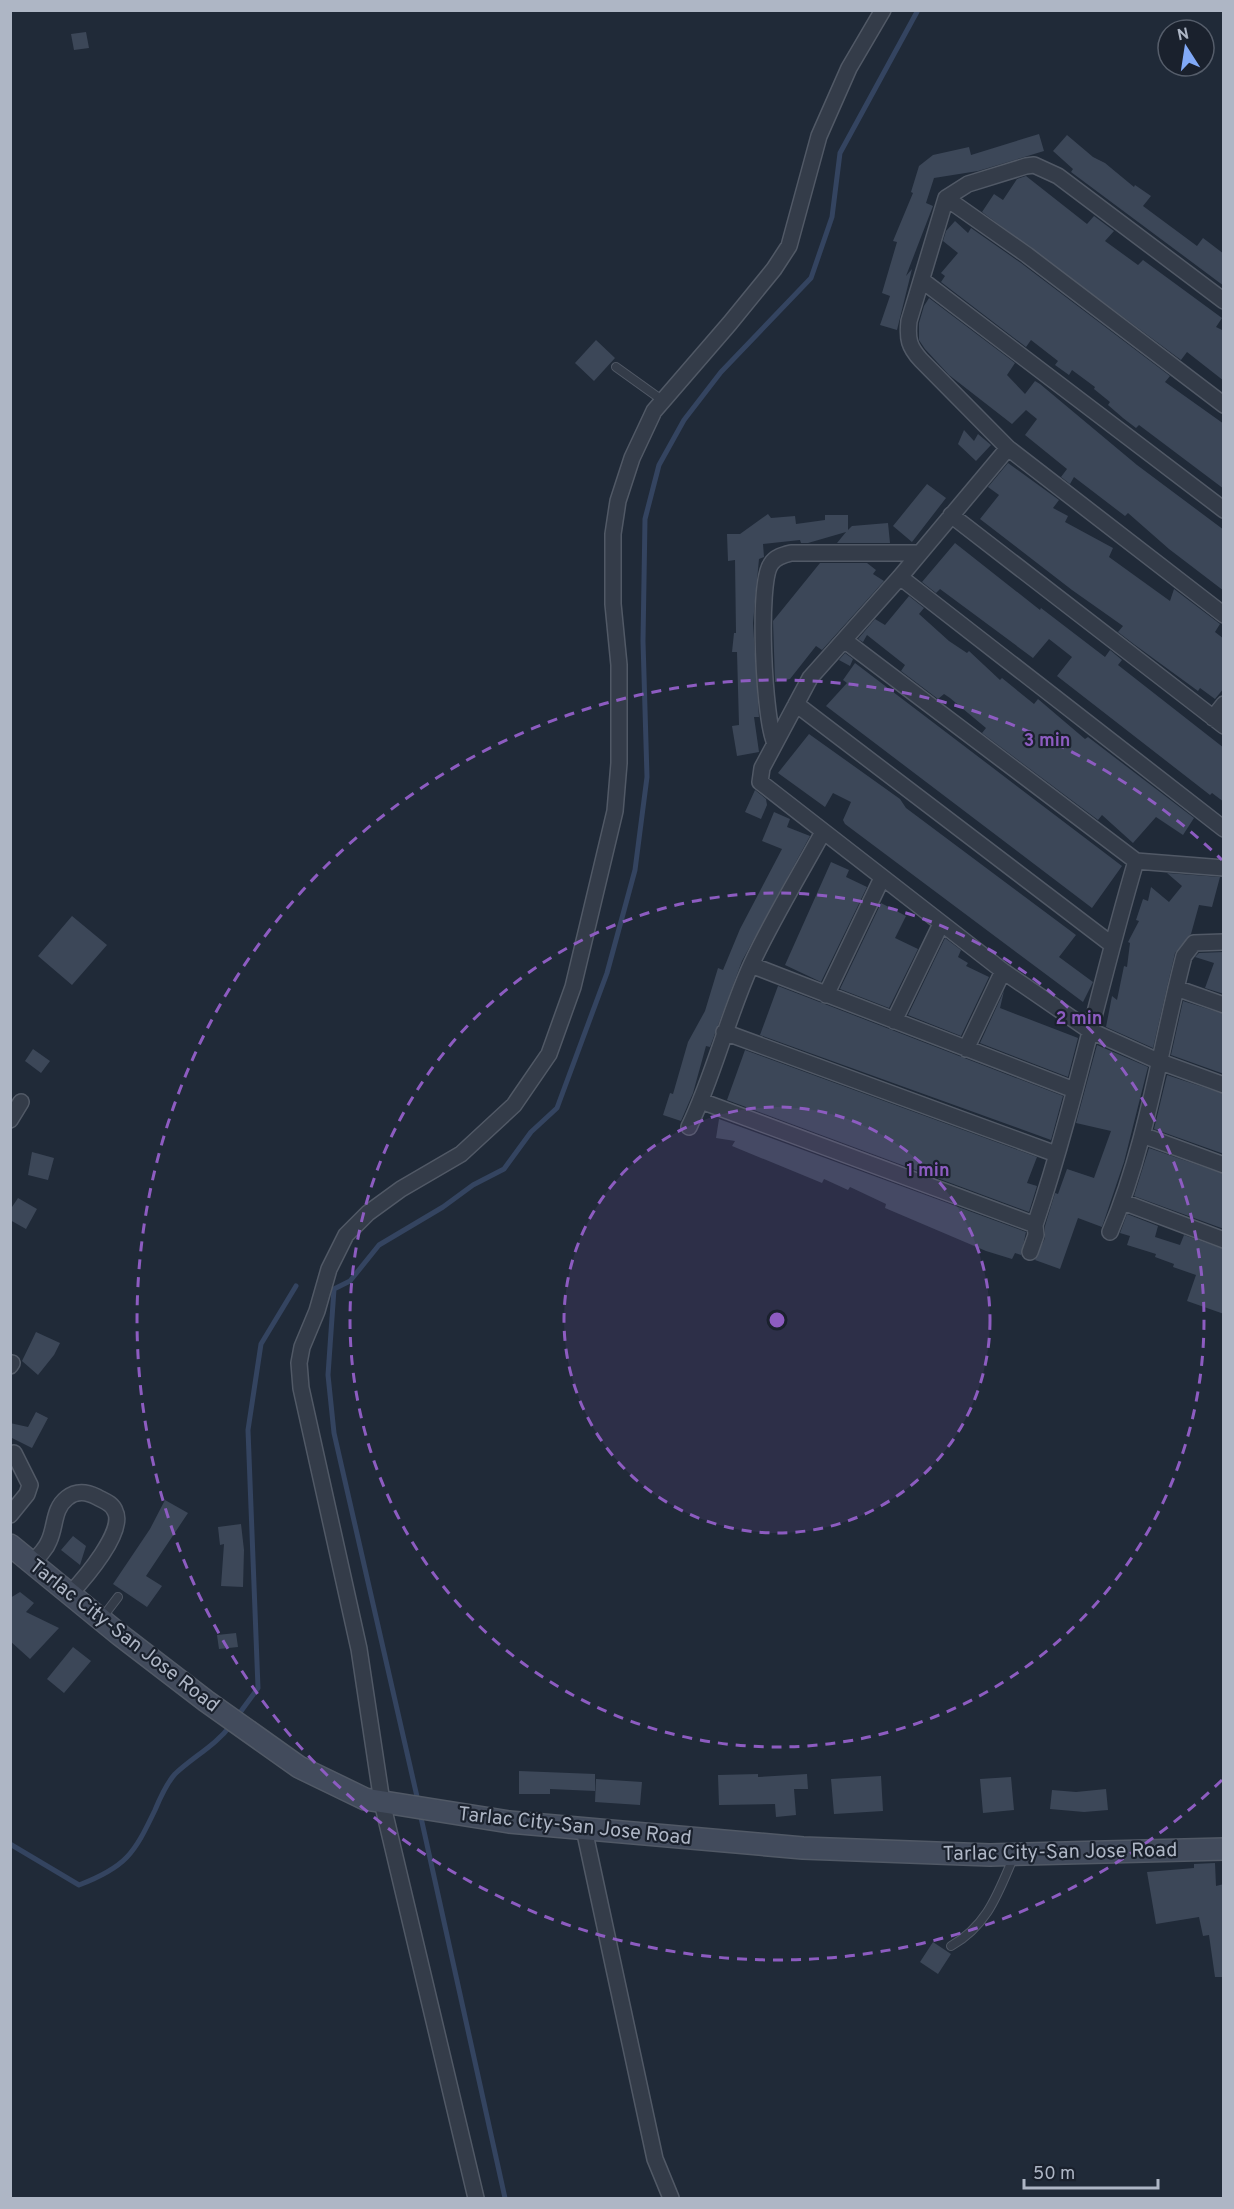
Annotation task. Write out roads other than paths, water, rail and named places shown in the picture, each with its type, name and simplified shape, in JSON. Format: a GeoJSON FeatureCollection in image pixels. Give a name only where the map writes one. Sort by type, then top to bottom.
{"type":"FeatureCollection","features":[{"type":"Feature","properties":{"kind":"main road","name":"Tarlac City-San Jose Road"},"geometry":{"type":"LineString","coordinates":[[10,1545],[101,1620],[206,1701],[299,1767],[349,1793],[389,1804],[584,1829],[803,1848],[1015,1855],[1224,1849]]}},
{"type":"Feature","properties":{"kind":"street"},"geometry":{"type":"LineString","coordinates":[[476,2199],[389,1804],[359,1649],[301,1388],[298,1363],[329,1269],[346,1235],[368,1213],[401,1189],[461,1154],[514,1105],[549,1054],[573,987],[615,811],[619,763],[619,665],[613,604],[613,534],[618,501],[646,426],[662,400],[730,323],[774,269],[789,246],[822,126],[849,68],[884,10]]}},
{"type":"Feature","properties":{"kind":"street"},"geometry":{"type":"LineString","coordinates":[[1224,301],[1058,176],[1034,165],[1015,168],[968,184],[946,198],[923,281],[909,321],[910,348],[1008,447],[1224,615]]}},
{"type":"Feature","properties":{"kind":"street"},"geometry":{"type":"LineString","coordinates":[[946,198],[1027,255],[1224,405]]}},
{"type":"Feature","properties":{"kind":"street"},"geometry":{"type":"LineString","coordinates":[[923,281],[1224,510]]}},
{"type":"Feature","properties":{"kind":"street"},"geometry":{"type":"LineString","coordinates":[[1008,447],[900,577],[810,678],[760,774],[760,782],[1003,971],[1089,1030],[1158,1061],[1224,1085]]}},
{"type":"Feature","properties":{"kind":"street"},"geometry":{"type":"LineString","coordinates":[[951,515],[1218,722],[1224,704]]}},
{"type":"Feature","properties":{"kind":"street"},"geometry":{"type":"LineString","coordinates":[[775,743],[768,720],[765,654],[764,591],[771,563],[778,556],[791,553],[920,553]]}},
{"type":"Feature","properties":{"kind":"street"},"geometry":{"type":"LineString","coordinates":[[900,577],[1224,829]]}},
{"type":"Feature","properties":{"kind":"street"},"geometry":{"type":"LineString","coordinates":[[844,640],[1136,861],[1224,868]]}},
{"type":"Feature","properties":{"kind":"street"},"geometry":{"type":"LineString","coordinates":[[796,704],[1111,944]]}},
{"type":"Feature","properties":{"kind":"street"},"geometry":{"type":"LineString","coordinates":[[689,1127],[701,1101],[724,1032],[751,965],[823,832]]}},
{"type":"Feature","properties":{"kind":"street"},"geometry":{"type":"LineString","coordinates":[[1030,1252],[1111,944],[1136,861]]}},
{"type":"Feature","properties":{"kind":"street"},"geometry":{"type":"LineString","coordinates":[[826,995],[882,878]]}},
{"type":"Feature","properties":{"kind":"street"},"geometry":{"type":"LineString","coordinates":[[894,1021],[941,924]]}},
{"type":"Feature","properties":{"kind":"street"},"geometry":{"type":"LineString","coordinates":[[1110,1232],[1122,1202],[1142,1135],[1176,988],[1190,945],[1199,942],[1224,942]]}},
{"type":"Feature","properties":{"kind":"street"},"geometry":{"type":"LineString","coordinates":[[751,965],[1074,1090]]}},
{"type":"Feature","properties":{"kind":"street"},"geometry":{"type":"LineString","coordinates":[[966,1049],[1003,971]]}},
{"type":"Feature","properties":{"kind":"street"},"geometry":{"type":"LineString","coordinates":[[1176,988],[1224,1005]]}},
{"type":"Feature","properties":{"kind":"street"},"geometry":{"type":"LineString","coordinates":[[724,1032],[1056,1154]]}},
{"type":"Feature","properties":{"kind":"street"},"geometry":{"type":"LineString","coordinates":[[701,1101],[1035,1226]]}},
{"type":"Feature","properties":{"kind":"street"},"geometry":{"type":"LineString","coordinates":[[10,1120],[21,1102]]}},
{"type":"Feature","properties":{"kind":"street"},"geometry":{"type":"LineString","coordinates":[[1142,1135],[1224,1165]]}},
{"type":"Feature","properties":{"kind":"street"},"geometry":{"type":"LineString","coordinates":[[1122,1202],[1224,1240]]}},
{"type":"Feature","properties":{"kind":"street"},"geometry":{"type":"LineString","coordinates":[[10,1515],[27,1494],[30,1485],[14,1453]]}},
{"type":"Feature","properties":{"kind":"street"},"geometry":{"type":"LineString","coordinates":[[32,1563],[50,1539],[56,1515],[68,1498],[77,1493],[88,1493],[110,1504],[116,1512],[117,1524],[105,1550],[70,1594]]}},
{"type":"Feature","properties":{"kind":"street"},"geometry":{"type":"LineString","coordinates":[[584,1829],[655,2159],[672,2199]]}},
{"type":"Feature","properties":{"kind":"lane"},"geometry":{"type":"LineString","coordinates":[[616,367],[662,400]]}},
{"type":"Feature","properties":{"kind":"lane"},"geometry":{"type":"LineString","coordinates":[[101,1620],[118,1597]]}},
{"type":"Feature","properties":{"kind":"lane"},"geometry":{"type":"LineString","coordinates":[[951,1946],[969,1935],[986,1917],[1015,1855]]}},
{"type":"Feature","properties":{"kind":"waterway"},"geometry":{"type":"LineString","coordinates":[[418,1801],[334,1433],[328,1375],[334,1289],[350,1281],[379,1245],[443,1207],[473,1185],[504,1169],[531,1132],[557,1108],[607,973],[635,870],[647,777],[643,641],[645,519],[659,465],[684,420],[721,372],[811,278],[832,217],[840,153],[918,10]]}},
{"type":"Feature","properties":{"kind":"waterway"},"geometry":{"type":"LineString","coordinates":[[236,1718],[258,1688],[248,1430],[261,1344],[296,1286]]}},
{"type":"Feature","properties":{"kind":"waterway"},"geometry":{"type":"LineString","coordinates":[[10,1844],[79,1885],[108,1872],[127,1857],[141,1838],[166,1787],[175,1774],[218,1739],[231,1725]]}},
{"type":"Feature","properties":{"kind":"waterway"},"geometry":{"type":"LineString","coordinates":[[420,1813],[505,2198]]}}]}
